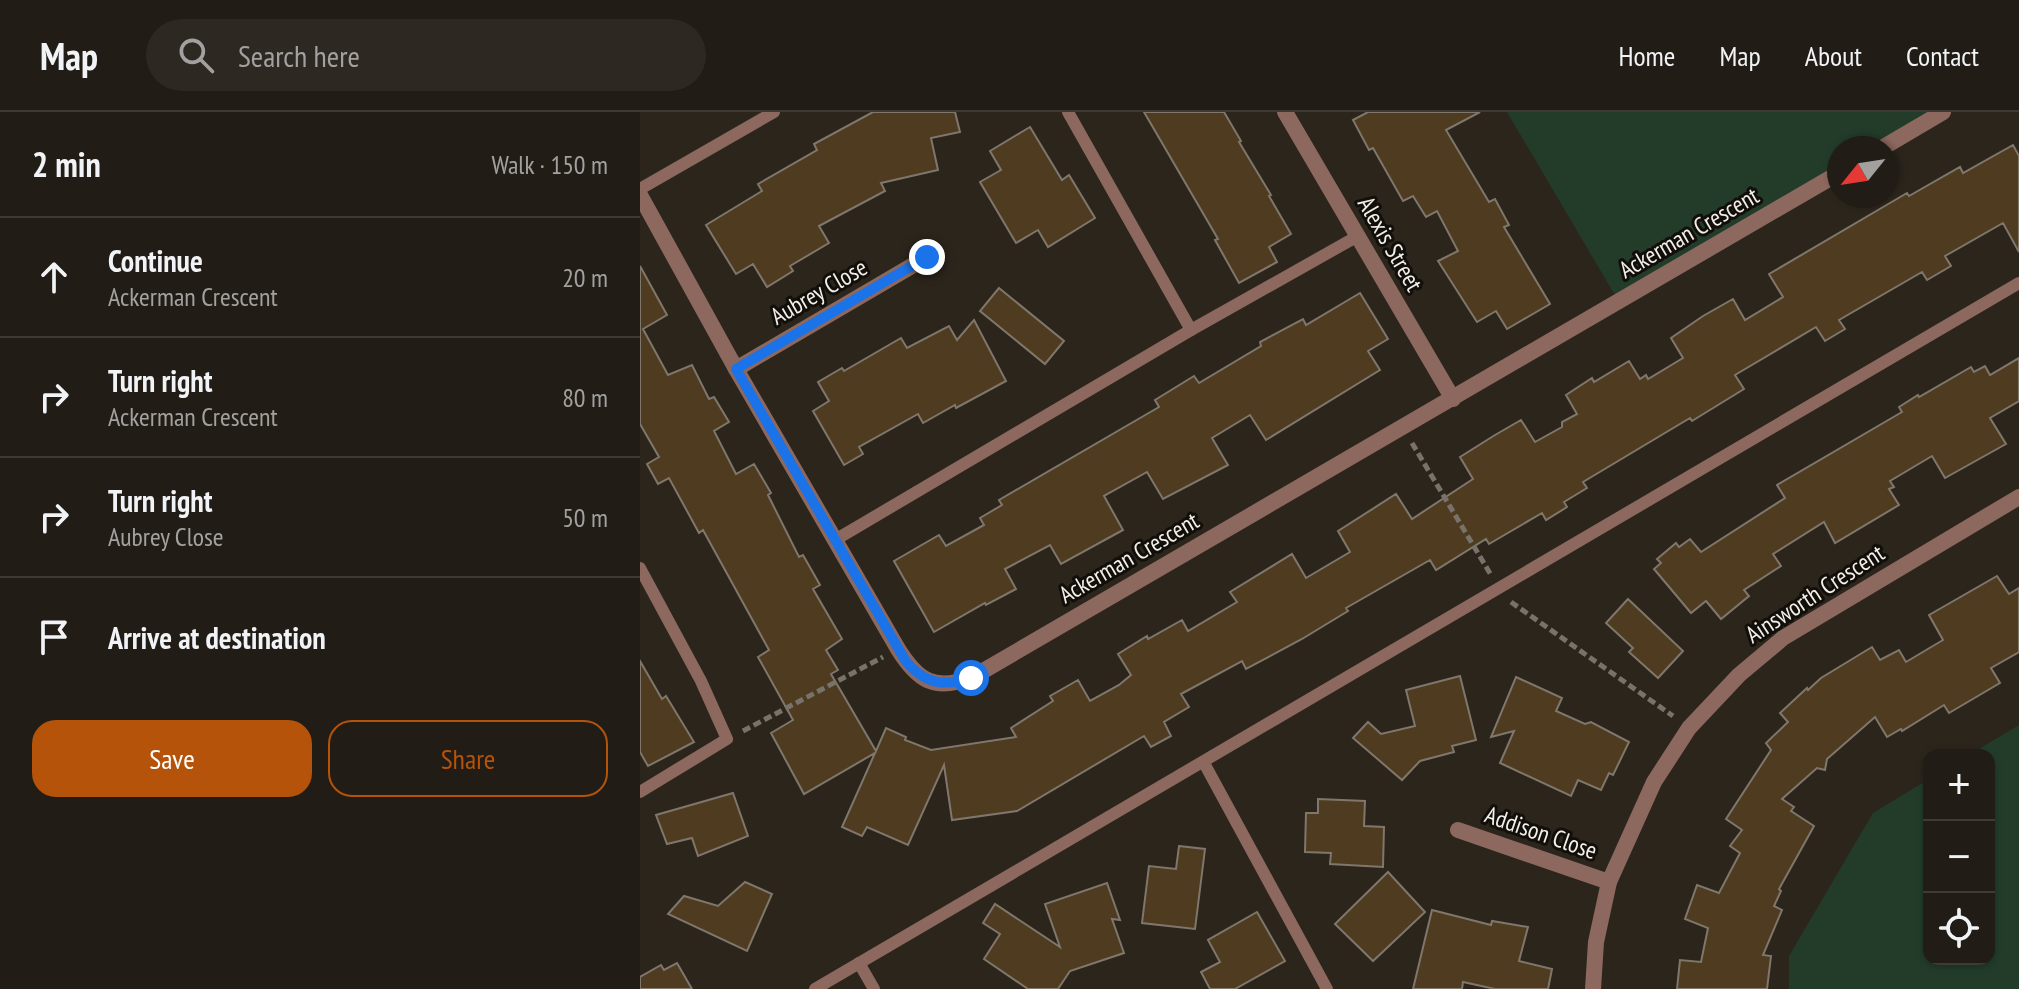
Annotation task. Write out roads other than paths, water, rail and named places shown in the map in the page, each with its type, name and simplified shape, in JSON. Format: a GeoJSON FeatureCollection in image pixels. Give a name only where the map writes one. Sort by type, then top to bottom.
{"type":"FeatureCollection","features":[{"type":"Feature","properties":{"kind":"street","name":"Alexis Street"},"geometry":{"type":"LineString","coordinates":[[1285,112],[1453,399]]}},
{"type":"Feature","properties":{"kind":"street"},"geometry":{"type":"LineString","coordinates":[[1899,138],[1943,112]]}},
{"type":"Feature","properties":{"kind":"street","name":"Ackerman Crescent"},"geometry":{"type":"LineString","coordinates":[[640,195],[736,369],[898,649],[914,672],[927,681],[954,684],[971,678],[1827,180]]}},
{"type":"Feature","properties":{"kind":"street","name":"Aubrey Close"},"geometry":{"type":"LineString","coordinates":[[736,369],[927,257]]}},
{"type":"Feature","properties":{"kind":"street","name":"Ainsworth Crescent"},"geometry":{"type":"LineString","coordinates":[[1593,989],[1596,942],[1609,882],[1646,796],[1689,728],[1739,675],[1783,638],[2019,497]]}},
{"type":"Feature","properties":{"kind":"street","name":"Addison Close"},"geometry":{"type":"LineString","coordinates":[[1458,830],[1609,882]]}},
{"type":"Feature","properties":{"kind":"lane"},"geometry":{"type":"LineString","coordinates":[[640,189],[774,112]]}},
{"type":"Feature","properties":{"kind":"lane"},"geometry":{"type":"LineString","coordinates":[[1068,112],[1191,330]]}},
{"type":"Feature","properties":{"kind":"lane"},"geometry":{"type":"LineString","coordinates":[[835,540],[1191,330],[1358,236]]}},
{"type":"Feature","properties":{"kind":"lane"},"geometry":{"type":"LineString","coordinates":[[815,989],[2019,283]]}},
{"type":"Feature","properties":{"kind":"lane"},"geometry":{"type":"LineString","coordinates":[[640,568],[701,681],[727,739],[640,792]]}},
{"type":"Feature","properties":{"kind":"lane"},"geometry":{"type":"LineString","coordinates":[[1204,763],[1327,989]]}},
{"type":"Feature","properties":{"kind":"lane"},"geometry":{"type":"LineString","coordinates":[[859,963],[874,989]]}}]}
